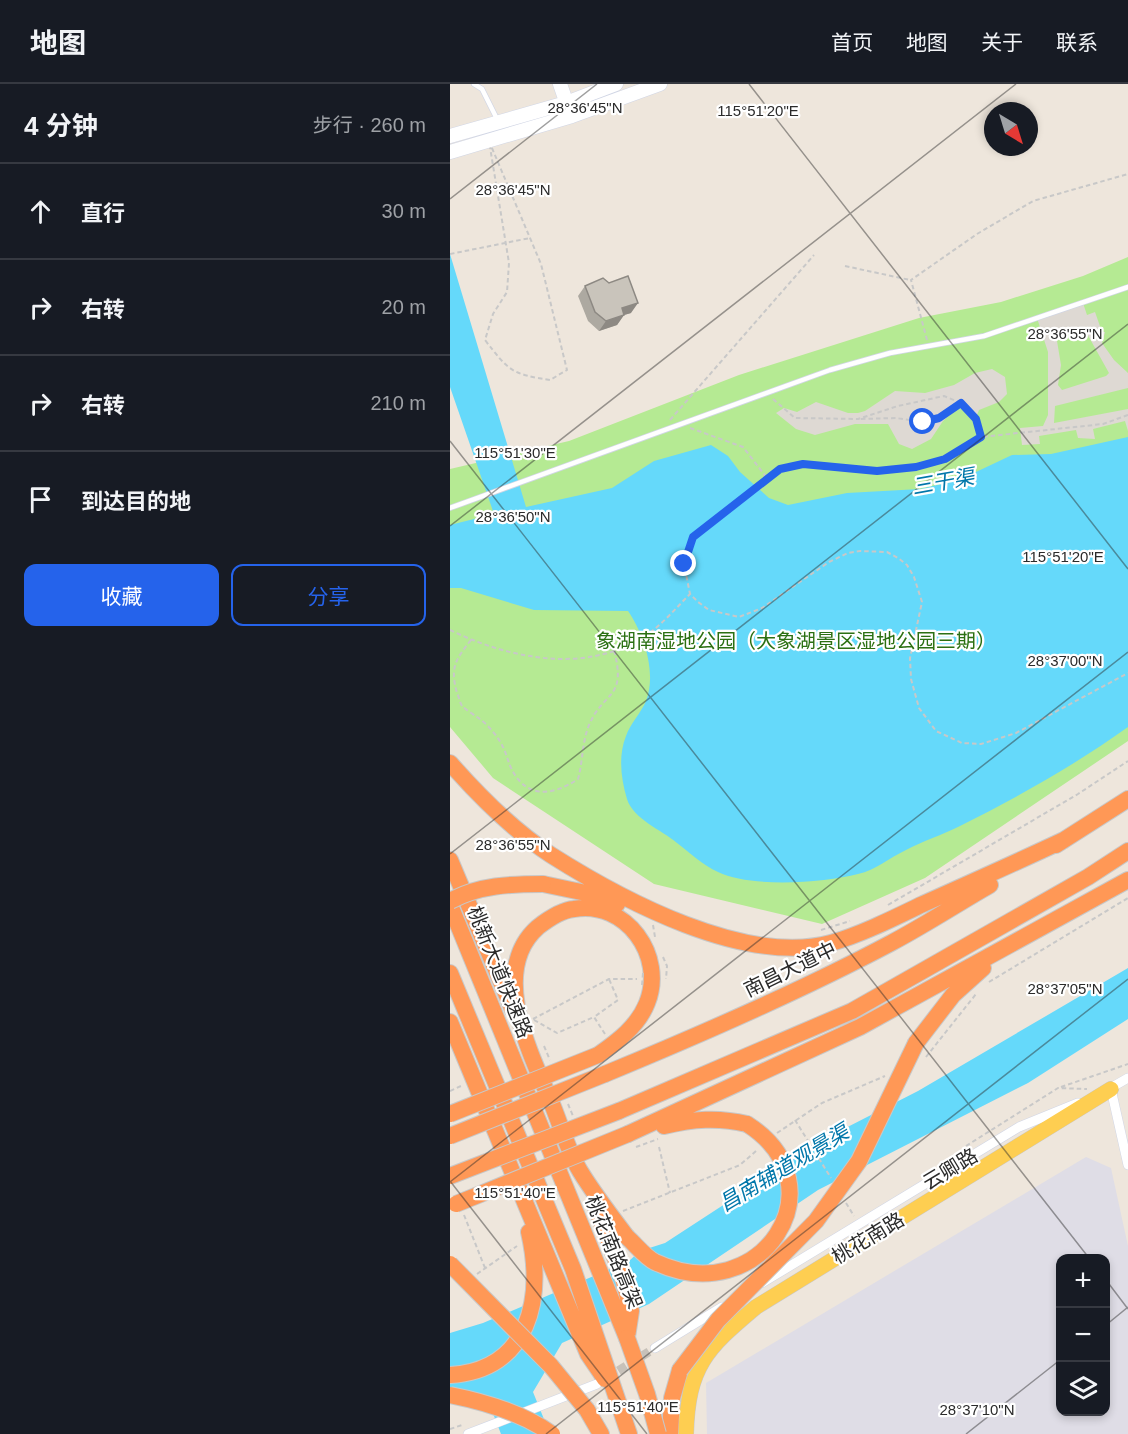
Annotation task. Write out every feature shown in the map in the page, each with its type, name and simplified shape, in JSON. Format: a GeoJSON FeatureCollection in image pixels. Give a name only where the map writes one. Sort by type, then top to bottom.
{"type":"FeatureCollection","features":[{"type":"Feature","properties":{"kind":"highway"},"geometry":{"type":"LineString","coordinates":[[450,763],[500,814],[549,854],[612,890],[700,931]]}},
{"type":"Feature","properties":{"kind":"highway","name":"南昌大道中"},"geometry":{"type":"LineString","coordinates":[[450,1136],[719,1027],[892,942],[1064,840],[1128,799]]}},
{"type":"Feature","properties":{"kind":"highway"},"geometry":{"type":"LineString","coordinates":[[450,903],[462,894],[502,884],[543,884],[586,893],[700,931],[759,946],[792,947],[830,943],[888,921],[1064,840]]}},
{"type":"Feature","properties":{"kind":"highway"},"geometry":{"type":"LineString","coordinates":[[450,1176],[619,1111],[852,1011],[1088,877],[1128,851]]}},
{"type":"Feature","properties":{"kind":"highway"},"geometry":{"type":"LineString","coordinates":[[450,860],[614,1250],[631,1311],[627,1338]]}},
{"type":"Feature","properties":{"kind":"highway"},"geometry":{"type":"LineString","coordinates":[[669,1434],[672,1398],[680,1370],[718,1320],[816,1221],[859,1161],[916,1043],[953,994],[990,962],[1124,889]]}},
{"type":"Feature","properties":{"kind":"highway"},"geometry":{"type":"LineString","coordinates":[[454,1206],[628,1134],[860,1027],[1124,889]]}},
{"type":"Feature","properties":{"kind":"highway","name":"桃新大道快速路"},"geometry":{"type":"LineString","coordinates":[[450,903],[511,1055]]}},
{"type":"Feature","properties":{"kind":"highway"},"geometry":{"type":"LineString","coordinates":[[450,1114],[598,1055],[622,1038],[646,1004],[653,983],[652,962],[638,935],[620,917],[597,908],[573,909],[546,921],[527,938],[520,954],[514,979],[522,1033]]}},
{"type":"Feature","properties":{"kind":"highway"},"geometry":{"type":"LineString","coordinates":[[450,973],[573,1269],[595,1352]]}},
{"type":"Feature","properties":{"kind":"highway"},"geometry":{"type":"LineString","coordinates":[[450,1022],[556,1278],[618,1399],[629,1434]]}},
{"type":"Feature","properties":{"kind":"highway","name":"桃花南路高架"},"geometry":{"type":"LineString","coordinates":[[511,1055],[627,1338],[647,1394],[658,1434]]}},
{"type":"Feature","properties":{"kind":"highway"},"geometry":{"type":"LineString","coordinates":[[579,1169],[627,1238],[653,1261],[677,1270],[702,1273],[723,1272],[743,1265],[763,1253],[777,1236],[787,1212],[789,1186],[784,1162],[773,1144],[747,1124],[723,1118],[688,1120],[628,1134]]}},
{"type":"Feature","properties":{"kind":"highway"},"geometry":{"type":"LineString","coordinates":[[450,1375],[468,1374],[491,1366],[512,1349],[528,1323],[535,1288],[533,1247],[509,1162]]}},
{"type":"Feature","properties":{"kind":"highway"},"geometry":{"type":"LineString","coordinates":[[450,1264],[551,1366],[587,1410],[601,1434]]}},
{"type":"Feature","properties":{"kind":"highway"},"geometry":{"type":"LineString","coordinates":[[450,1395],[499,1407],[538,1424],[552,1434]]}},
{"type":"Feature","properties":{"kind":"main road","name":"桃花南路"},"geometry":{"type":"LineString","coordinates":[[686,1434],[687,1403],[697,1368],[719,1338],[756,1307],[1111,1089]]}},
{"type":"Feature","properties":{"kind":"street"},"geometry":{"type":"LineString","coordinates":[[560,84],[569,109]]}},
{"type":"Feature","properties":{"kind":"street"},"geometry":{"type":"LineString","coordinates":[[450,153],[489,141],[569,109],[616,84]]}},
{"type":"Feature","properties":{"kind":"street"},"geometry":{"type":"LineString","coordinates":[[450,136],[498,122],[569,109],[660,84]]}},
{"type":"Feature","properties":{"kind":"street","name":"云卿路"},"geometry":{"type":"LineString","coordinates":[[655,1348],[1019,1127],[1111,1089],[1128,1078]]}},
{"type":"Feature","properties":{"kind":"street"},"geometry":{"type":"LineString","coordinates":[[1111,1089],[1128,1165]]}},
{"type":"Feature","properties":{"kind":"street"},"geometry":{"type":"LineString","coordinates":[[468,1434],[597,1384]]}},
{"type":"Feature","properties":{"kind":"lane"},"geometry":{"type":"LineString","coordinates":[[474,84],[482,89],[498,122]]}},
{"type":"Feature","properties":{"kind":"lane"},"geometry":{"type":"LineString","coordinates":[[450,508],[830,370],[928,346],[984,336],[1128,287]]}},
{"type":"Feature","properties":{"kind":"path"},"geometry":{"type":"LineString","coordinates":[[489,141],[541,264],[567,370],[550,380],[519,375],[501,360],[485,340],[493,314],[507,292],[509,263],[489,141]]}},
{"type":"Feature","properties":{"kind":"path"},"geometry":{"type":"LineString","coordinates":[[845,266],[911,280],[976,234],[1033,201],[1128,174]]}},
{"type":"Feature","properties":{"kind":"path"},"geometry":{"type":"LineString","coordinates":[[450,254],[530,238]]}},
{"type":"Feature","properties":{"kind":"path"},"geometry":{"type":"LineString","coordinates":[[660,432],[814,255]]}},
{"type":"Feature","properties":{"kind":"path"},"geometry":{"type":"LineString","coordinates":[[911,280],[928,346]]}},
{"type":"Feature","properties":{"kind":"path"},"geometry":{"type":"LineString","coordinates":[[766,393],[795,418],[896,418],[923,422],[939,418],[961,403]]}},
{"type":"Feature","properties":{"kind":"path"},"geometry":{"type":"LineString","coordinates":[[858,419],[898,406],[944,396],[961,403],[976,419],[981,437]]}},
{"type":"Feature","properties":{"kind":"path"},"geometry":{"type":"LineString","coordinates":[[1128,415],[1103,424],[981,437],[945,459],[916,467],[877,471],[803,464],[780,469],[693,537],[684,564],[690,594],[709,610],[739,617],[762,608],[830,562],[848,553],[887,552],[907,565],[919,588],[922,602],[910,658],[911,679],[919,708],[936,731],[962,743],[981,744],[1016,734],[1128,673]]}},
{"type":"Feature","properties":{"kind":"path"},"geometry":{"type":"LineString","coordinates":[[679,425],[743,447],[766,478]]}},
{"type":"Feature","properties":{"kind":"path"},"geometry":{"type":"LineString","coordinates":[[450,630],[471,640],[517,654],[577,659],[635,642],[660,624],[690,594]]}},
{"type":"Feature","properties":{"kind":"path"},"geometry":{"type":"LineString","coordinates":[[471,640],[454,660],[451,676],[462,706],[480,719],[500,741],[519,781],[530,790],[544,794],[560,790],[578,779],[584,759],[584,739],[590,722],[614,693],[619,674],[614,650]]}},
{"type":"Feature","properties":{"kind":"path"},"geometry":{"type":"LineString","coordinates":[[879,909],[1078,794],[1128,761]]}},
{"type":"Feature","properties":{"kind":"path"},"geometry":{"type":"LineString","coordinates":[[924,1059],[982,987],[1124,889]]}},
{"type":"Feature","properties":{"kind":"path"},"geometry":{"type":"LineString","coordinates":[[820,930],[860,918]]}},
{"type":"Feature","properties":{"kind":"path"},"geometry":{"type":"LineString","coordinates":[[642,985],[643,973]]}},
{"type":"Feature","properties":{"kind":"path"},"geometry":{"type":"LineString","coordinates":[[609,979],[618,1000],[594,1017],[557,1033],[533,1019],[609,979],[645,979]]}},
{"type":"Feature","properties":{"kind":"path"},"geometry":{"type":"LineString","coordinates":[[594,1017],[608,1038]]}},
{"type":"Feature","properties":{"kind":"path"},"geometry":{"type":"LineString","coordinates":[[1058,1088],[1128,1064]]}},
{"type":"Feature","properties":{"kind":"path"},"geometry":{"type":"LineString","coordinates":[[775,1135],[822,1103],[894,1072]]}},
{"type":"Feature","properties":{"kind":"path"},"geometry":{"type":"LineString","coordinates":[[450,1091],[464,1085]]}},
{"type":"Feature","properties":{"kind":"path"},"geometry":{"type":"LineString","coordinates":[[795,1120],[836,1186]]}},
{"type":"Feature","properties":{"kind":"path"},"geometry":{"type":"LineString","coordinates":[[659,1146],[670,1193]]}},
{"type":"Feature","properties":{"kind":"path"},"geometry":{"type":"LineString","coordinates":[[621,1212],[740,1165],[758,1150]]}},
{"type":"Feature","properties":{"kind":"path"},"geometry":{"type":"LineString","coordinates":[[842,1196],[854,1216]]}},
{"type":"Feature","properties":{"kind":"path"},"geometry":{"type":"LineString","coordinates":[[454,1206],[485,1268]]}},
{"type":"Feature","properties":{"kind":"shaded area"},"geometry":{"type":"Polygon","coordinates":[[[1083,303],[1087,315],[1095,312],[1102,332],[1105,332],[1102,343],[1114,360],[1128,373],[1128,388],[1055,406],[1054,423],[1128,409],[1128,431],[1125,421],[1093,429],[1095,439],[1078,438],[1076,430],[1039,436],[1040,444],[1022,445],[1020,428],[1043,426],[1048,415],[1048,352],[1037,318],[1083,303]],[[1080,327],[1056,335],[1061,365],[1058,385],[1062,390],[1106,376],[1109,373],[1085,330],[1080,327]]]}},
{"type":"Feature","properties":{"kind":"shaded area"},"geometry":{"type":"Polygon","coordinates":[[[992,369],[1005,377],[1007,394],[999,402],[979,410],[974,422],[962,409],[958,408],[943,421],[931,439],[912,449],[899,444],[888,424],[855,424],[815,435],[796,429],[776,413],[784,408],[797,412],[816,402],[848,413],[858,413],[865,411],[895,391],[925,393],[954,385],[975,373],[992,369]]]}},
{"type":"Feature","properties":{"kind":"shaded area"},"geometry":{"type":"Polygon","coordinates":[[[1086,1157],[1111,1168],[1128,1246],[1128,1434],[707,1434],[706,1383],[1086,1157]]]}},
{"type":"Feature","properties":{"kind":"green space","name":"象湖南湿地公园（大象湖景区湿地公园三期）"},"geometry":{"type":"Polygon","coordinates":[[[1128,257],[1128,741],[925,878],[822,924],[654,884],[493,778],[450,727],[450,469],[569,441],[739,375],[919,318],[1001,302],[1083,276],[1128,257]]]}},
{"type":"Feature","properties":{"kind":"water","name":"象湖南湿地公园（大象湖景区湿地公园三期）"},"geometry":{"type":"Polygon","coordinates":[[[450,254],[526,507],[612,488],[654,461],[711,445],[728,456],[740,472],[769,498],[788,505],[847,493],[920,489],[959,480],[1012,455],[1051,454],[1128,437],[1128,727],[1025,792],[865,872],[807,882],[768,882],[732,877],[702,862],[642,818],[630,806],[627,799],[622,776],[622,751],[628,732],[646,701],[650,678],[644,642],[628,611],[534,610],[461,588],[450,588],[450,525],[494,514],[450,387],[450,254]]]}},
{"type":"Feature","properties":{"kind":"water","name":"昌南辅道观景渠"},"geometry":{"type":"Polygon","coordinates":[[[1128,968],[1128,1019],[1028,1083],[818,1190],[649,1304],[562,1343],[533,1392],[550,1434],[501,1434],[489,1403],[450,1401],[450,1333],[483,1323],[629,1261],[640,1251],[665,1243],[826,1138],[918,1091],[1128,968]]]}},
{"type":"Feature","properties":{"kind":"building"},"geometry":{"type":"Polygon","coordinates":[[[628,276],[638,303],[622,308],[624,315],[606,321],[595,312],[585,286],[603,278],[609,283],[628,276]]]}},
{"type":"Feature","properties":{"kind":"tunnel"},"geometry":{"type":"LineString","coordinates":[[607,1378],[655,1348]]}},
{"type":"Feature","properties":{"kind":"route"},"geometry":{"type":"LineString","coordinates":[[684,564],[693,537],[763,480],[780,469],[803,464],[877,471],[916,467],[945,459],[981,437],[976,419],[961,403],[939,418],[923,422]]}},
{"type":"Feature","properties":{"kind":"water label","name":"三干渠"},"geometry":{"type":"Point","coordinates":[943,482]}}]}
